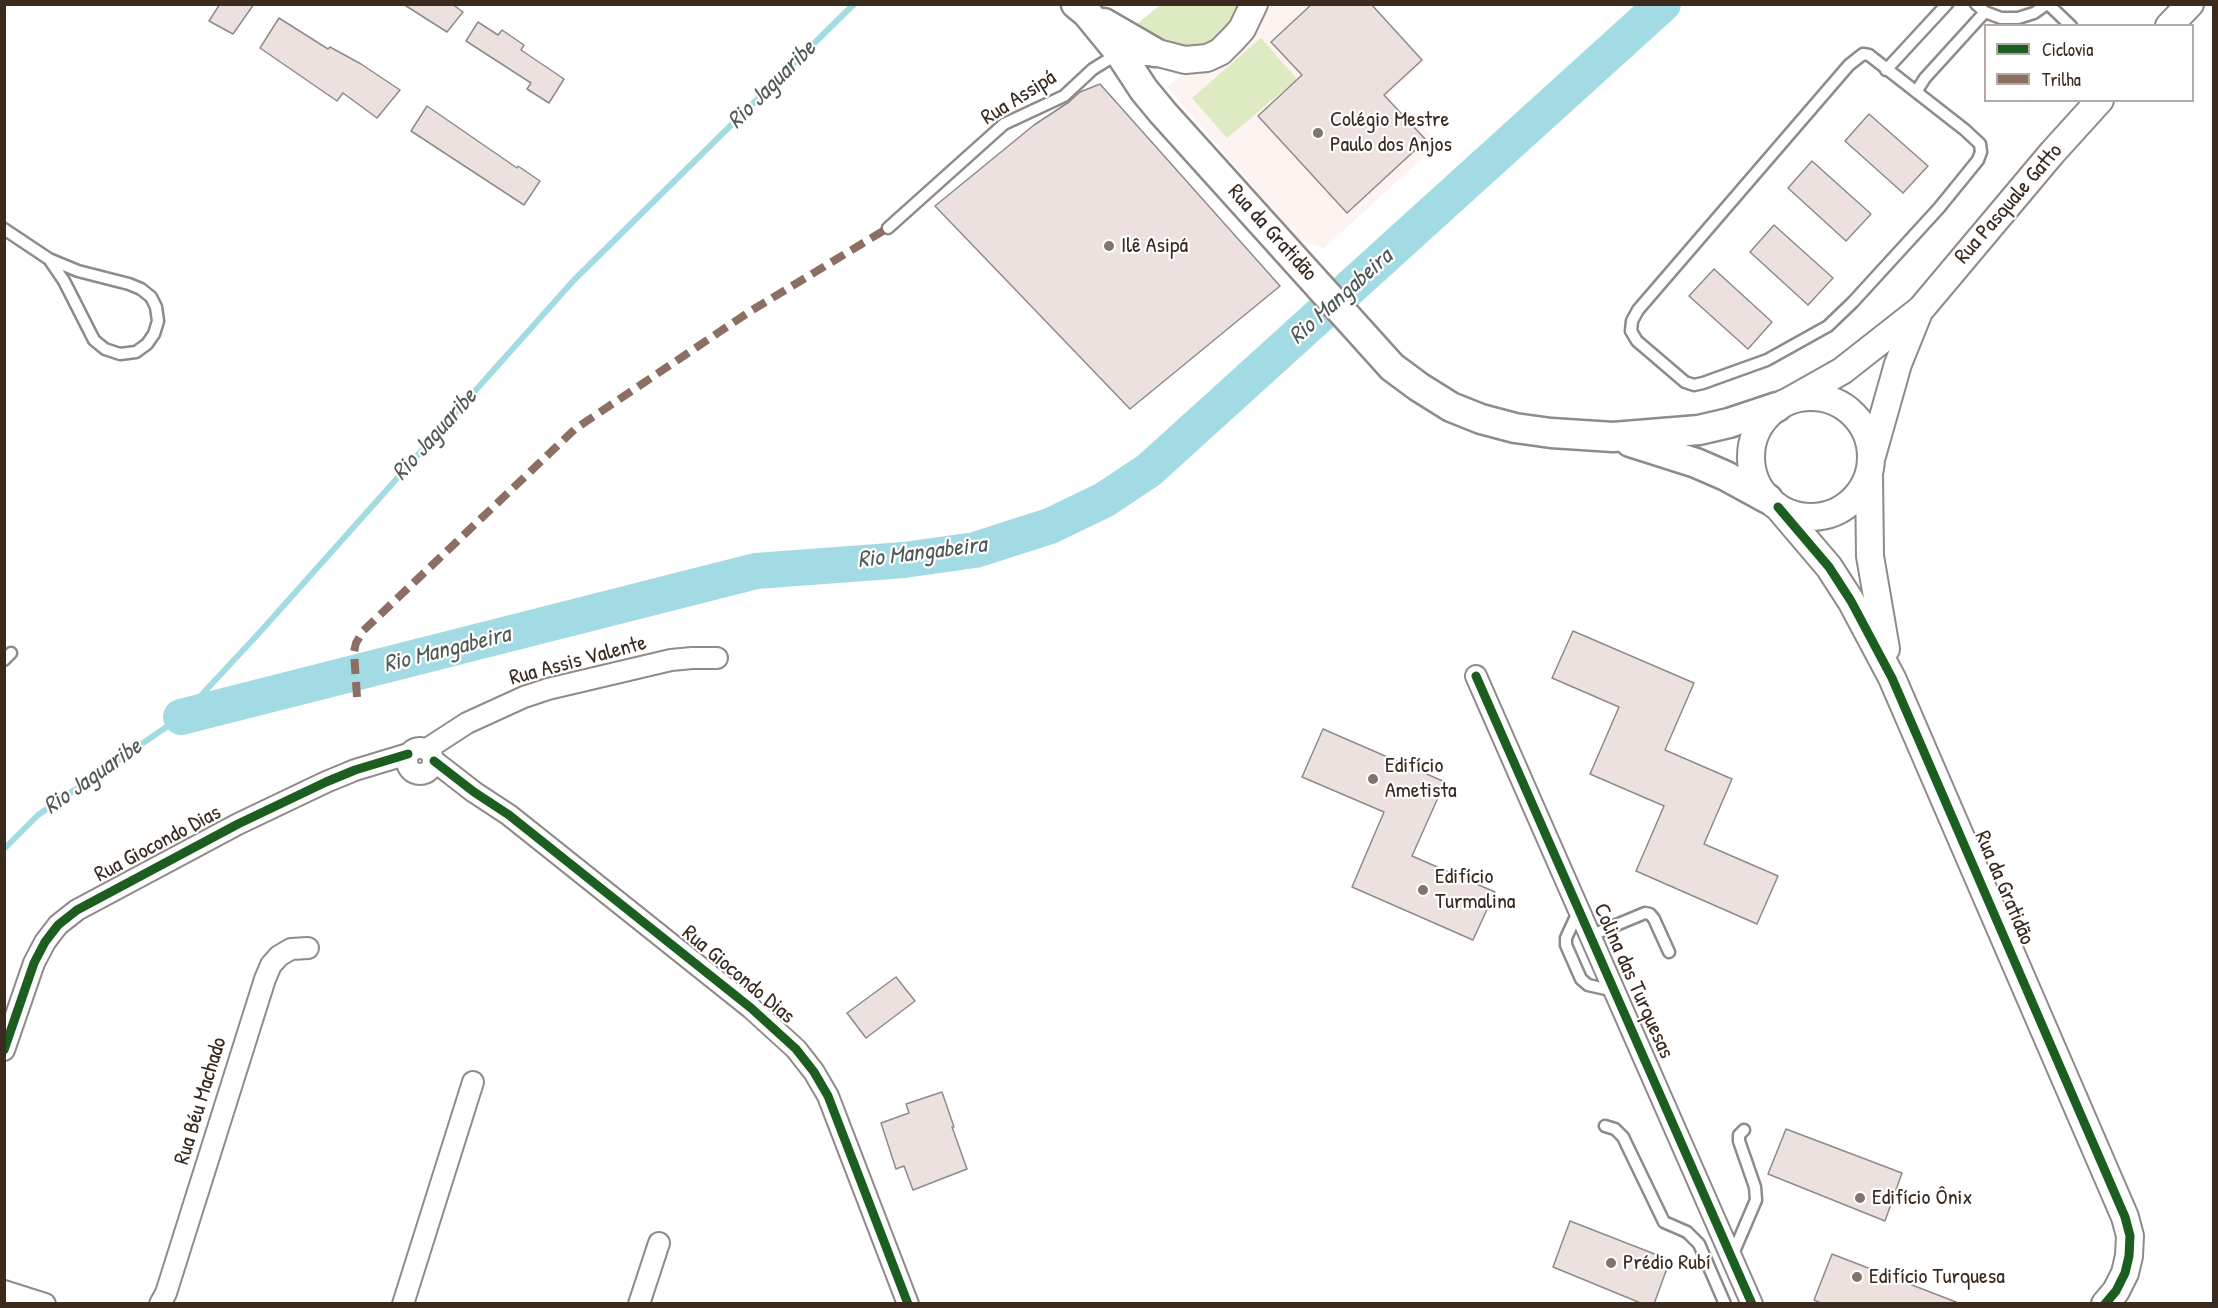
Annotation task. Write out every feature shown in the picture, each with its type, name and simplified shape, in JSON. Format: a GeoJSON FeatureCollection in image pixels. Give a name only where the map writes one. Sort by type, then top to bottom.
{"type":"FeatureCollection","features":[{"type":"Feature","properties":{"kind":"main road"},"geometry":{"type":"LineString","coordinates":[[1081,9],[1154,52]]}},
{"type":"Feature","properties":{"kind":"main road","name":"Rua da Gratidão"},"geometry":{"type":"LineString","coordinates":[[1081,9],[1119,52],[1144,90],[1163,113],[1392,367],[1451,407],[1481,419],[1515,428],[1613,437],[1699,429],[1729,423],[1782,405]]}},
{"type":"Feature","properties":{"kind":"main road","name":"Rua da Gratidão"},"geometry":{"type":"LineString","coordinates":[[1613,437],[1696,463],[1726,476],[1773,503]]}},
{"type":"Feature","properties":{"kind":"street"},"geometry":{"type":"LineString","coordinates":[[1119,52],[1154,52],[1185,60],[1207,58],[1220,52],[1242,29],[1254,4]]}},
{"type":"Feature","properties":{"kind":"street"},"geometry":{"type":"LineString","coordinates":[[2171,24],[2190,4]]}},
{"type":"Feature","properties":{"kind":"street","name":"Rua Pasquale Gatto"},"geometry":{"type":"LineString","coordinates":[[1782,405],[1842,371],[1921,309],[2052,153],[2098,102]]}},
{"type":"Feature","properties":{"kind":"street","name":"Rua Pasquale Gatto"},"geometry":{"type":"LineString","coordinates":[[1870,465],[1898,364],[1921,309]]}},
{"type":"Feature","properties":{"kind":"street"},"geometry":{"type":"LineString","coordinates":[[1806,397],[1827,399],[1845,408],[1860,423],[1869,441],[1870,465],[1864,485],[1854,498],[1841,509],[1826,515],[1809,517],[1793,514],[1773,503],[1758,484],[1752,468],[1751,450],[1755,434],[1764,419],[1782,405],[1806,397]]}},
{"type":"Feature","properties":{"kind":"street","name":"Rua da Gratidão"},"geometry":{"type":"LineString","coordinates":[[1870,465],[1870,556],[1876,602],[1892,678]]}},
{"type":"Feature","properties":{"kind":"street","name":"Rua da Gratidão"},"geometry":{"type":"LineString","coordinates":[[1773,503],[1829,567],[1851,601],[1892,678],[2125,1217],[2130,1236],[2129,1256],[2125,1273],[2116,1291],[2105,1304]]}},
{"type":"Feature","properties":{"kind":"street","name":"Rua Assis Valente"},"geometry":{"type":"LineString","coordinates":[[420,762],[467,723],[524,697],[548,689],[671,660],[717,658]]}},
{"type":"Feature","properties":{"kind":"street","name":"Colina das Turquesas"},"geometry":{"type":"LineString","coordinates":[[1476,676],[1617,992],[1724,1263],[1752,1304]]}},
{"type":"Feature","properties":{"kind":"street","name":"Rua Giocondo Dias"},"geometry":{"type":"LineString","coordinates":[[4,1050],[34,963],[45,942],[58,925],[77,910],[238,824],[326,782],[355,770],[420,762],[474,792],[509,815],[759,1014],[796,1049],[814,1072],[828,1096],[909,1304]]}},
{"type":"Feature","properties":{"kind":"street","name":"Rua Béu Machado"},"geometry":{"type":"LineString","coordinates":[[164,1300],[265,979],[279,956],[291,949],[308,948]]}},
{"type":"Feature","properties":{"kind":"street"},"geometry":{"type":"LineString","coordinates":[[403,1304],[473,1082]]}},
{"type":"Feature","properties":{"kind":"street"},"geometry":{"type":"LineString","coordinates":[[639,1304],[659,1243]]}},
{"type":"Feature","properties":{"kind":"street"},"geometry":{"type":"LineString","coordinates":[[4,1291],[45,1304]]}},
{"type":"Feature","properties":{"kind":"lane"},"geometry":{"type":"LineString","coordinates":[[1886,70],[1947,4]]}},
{"type":"Feature","properties":{"kind":"lane"},"geometry":{"type":"LineString","coordinates":[[1916,92],[1981,8],[2001,18],[2018,18],[2034,14],[2048,4],[2069,24]]}},
{"type":"Feature","properties":{"kind":"lane","name":"Rua Assipá"},"geometry":{"type":"LineString","coordinates":[[888,228],[1004,124],[1064,96],[1093,69],[1119,52]]}},
{"type":"Feature","properties":{"kind":"lane"},"geometry":{"type":"LineString","coordinates":[[1863,54],[1869,55],[1886,70],[1980,144],[1981,152],[1978,160],[1939,208],[1828,326],[1767,360],[1703,383],[1694,385],[1685,382],[1637,341],[1631,331],[1632,321],[1638,310],[1849,65],[1863,54]]}},
{"type":"Feature","properties":{"kind":"lane"},"geometry":{"type":"LineString","coordinates":[[4,229],[49,260],[78,271],[129,284],[141,289],[151,297],[156,307],[158,321],[154,334],[147,344],[136,352],[120,354],[105,350],[94,340],[64,281],[49,260]]}},
{"type":"Feature","properties":{"kind":"lane"},"geometry":{"type":"LineString","coordinates":[[1580,908],[1566,938],[1566,945],[1581,979],[1588,985],[1617,992]]}},
{"type":"Feature","properties":{"kind":"lane"},"geometry":{"type":"LineString","coordinates":[[1592,935],[1645,913],[1650,914],[1670,952]]}},
{"type":"Feature","properties":{"kind":"lane"},"geometry":{"type":"LineString","coordinates":[[1605,1126],[1621,1134],[1664,1222],[1694,1237],[1724,1263]]}},
{"type":"Feature","properties":{"kind":"lane"},"geometry":{"type":"LineString","coordinates":[[1725,1304],[1724,1263],[1756,1200],[1755,1186],[1739,1142],[1739,1135],[1744,1130]]}},
{"type":"Feature","properties":{"kind":"shaded area","name":"Colégio Mestre Paulo dos Anjos"},"geometry":{"type":"Polygon","coordinates":[[[1259,5],[1373,5],[1425,61],[1375,107],[1390,123],[1406,108],[1438,144],[1324,248],[1299,240],[1167,87],[1184,72],[1215,70],[1242,48],[1259,5]]]}},
{"type":"Feature","properties":{"kind":"green space"},"geometry":{"type":"Polygon","coordinates":[[[1160,5],[1243,5],[1234,25],[1217,40],[1195,47],[1173,48],[1132,28],[1160,5]]]}},
{"type":"Feature","properties":{"kind":"green space"},"geometry":{"type":"Polygon","coordinates":[[[1261,38],[1297,79],[1227,138],[1192,98],[1261,38]]]}},
{"type":"Feature","properties":{"kind":"building"},"geometry":{"type":"Polygon","coordinates":[[[220,4],[254,4],[233,34],[209,21],[220,4]]]}},
{"type":"Feature","properties":{"kind":"building"},"geometry":{"type":"Polygon","coordinates":[[[403,4],[452,4],[463,12],[447,32],[403,4]]]}},
{"type":"Feature","properties":{"kind":"building"},"geometry":{"type":"Polygon","coordinates":[[[1312,4],[1371,4],[1422,60],[1384,95],[1426,140],[1347,213],[1258,116],[1302,75],[1271,42],[1312,4]]]}},
{"type":"Feature","properties":{"kind":"building"},"geometry":{"type":"Polygon","coordinates":[[[279,18],[328,49],[330,47],[361,64],[400,90],[377,118],[343,93],[337,101],[260,48],[279,18]]]}},
{"type":"Feature","properties":{"kind":"building"},"geometry":{"type":"Polygon","coordinates":[[[478,22],[498,35],[502,30],[524,45],[521,50],[564,79],[549,103],[527,89],[531,83],[466,41],[478,22]]]}},
{"type":"Feature","properties":{"kind":"building","name":"Ilê Asipá"},"geometry":{"type":"Polygon","coordinates":[[[1100,84],[1280,286],[1130,409],[935,206],[1034,125],[1080,92],[1100,84]]]}},
{"type":"Feature","properties":{"kind":"building"},"geometry":{"type":"Polygon","coordinates":[[[427,106],[517,168],[518,166],[540,181],[524,205],[411,131],[427,106]]]}},
{"type":"Feature","properties":{"kind":"building"},"geometry":{"type":"Polygon","coordinates":[[[1869,114],[1928,166],[1903,193],[1845,141],[1869,114]]]}},
{"type":"Feature","properties":{"kind":"building"},"geometry":{"type":"Polygon","coordinates":[[[1812,161],[1871,214],[1846,241],[1788,188],[1812,161]]]}},
{"type":"Feature","properties":{"kind":"building"},"geometry":{"type":"Polygon","coordinates":[[[1774,225],[1833,278],[1808,305],[1750,252],[1774,225]]]}},
{"type":"Feature","properties":{"kind":"building"},"geometry":{"type":"Polygon","coordinates":[[[1714,269],[1772,322],[1748,349],[1689,296],[1714,269]]]}},
{"type":"Feature","properties":{"kind":"building"},"geometry":{"type":"Polygon","coordinates":[[[1573,631],[1694,683],[1665,750],[1732,779],[1704,844],[1778,876],[1757,924],[1636,871],[1664,806],[1590,774],[1619,707],[1552,678],[1573,631]]]}},
{"type":"Feature","properties":{"kind":"building"},"geometry":{"type":"Polygon","coordinates":[[[1323,729],[1445,782],[1412,856],[1495,892],[1473,940],[1352,887],[1384,812],[1302,777],[1323,729]]]}},
{"type":"Feature","properties":{"kind":"building"},"geometry":{"type":"Polygon","coordinates":[[[896,977],[915,1001],[866,1038],[847,1013],[896,977]]]}},
{"type":"Feature","properties":{"kind":"building"},"geometry":{"type":"Polygon","coordinates":[[[942,1092],[967,1169],[913,1190],[904,1166],[896,1169],[881,1123],[909,1113],[906,1104],[942,1092]]]}},
{"type":"Feature","properties":{"kind":"building","name":"Edifício Ônix"},"geometry":{"type":"Polygon","coordinates":[[[1786,1129],[1902,1173],[1885,1221],[1768,1174],[1786,1129]]]}},
{"type":"Feature","properties":{"kind":"building","name":"Prédio Rubí"},"geometry":{"type":"Polygon","coordinates":[[[1570,1221],[1670,1260],[1654,1304],[1643,1304],[1553,1267],[1570,1221]]]}},
{"type":"Feature","properties":{"kind":"building","name":"Edifício Turquesa"},"geometry":{"type":"Polygon","coordinates":[[[1832,1254],[1956,1302],[1956,1304],[1823,1304],[1814,1300],[1832,1254]]]}},
{"type":"Feature","properties":{"kind":"waterway","name":"Rio Jaguaribe"},"geometry":{"type":"LineString","coordinates":[[4,849],[38,815],[181,717],[260,632],[574,280],[854,4]]}},
{"type":"Feature","properties":{"kind":"waterway","name":"Rio Mangabeira"},"geometry":{"type":"LineString","coordinates":[[181,717],[756,571],[904,560],[975,550],[1050,526],[1104,500],[1149,470],[1663,4]]}},
{"type":"Feature","properties":{"kind":"marked path"},"geometry":{"type":"LineString","coordinates":[[357,697],[354,652],[363,631],[575,429],[749,312],[888,228]]}},
{"type":"Feature","properties":{"kind":"cycle path"},"geometry":{"type":"LineString","coordinates":[[1778,507],[1829,567],[1851,601],[1892,678],[2125,1217],[2130,1236],[2129,1256],[2125,1273],[2116,1291],[2105,1304]]}},
{"type":"Feature","properties":{"kind":"cycle path"},"geometry":{"type":"LineString","coordinates":[[1476,676],[1752,1304]]}},
{"type":"Feature","properties":{"kind":"cycle path"},"geometry":{"type":"LineString","coordinates":[[4,1050],[34,963],[45,942],[58,925],[77,910],[238,824],[326,782],[355,770],[408,754]]}},
{"type":"Feature","properties":{"kind":"cycle path"},"geometry":{"type":"LineString","coordinates":[[434,761],[509,815],[751,1008],[796,1049],[814,1072],[828,1096],[908,1304]]}},
{"type":"Feature","properties":{"kind":"place","name":"Colégio Mestre Paulo dos Anjos"},"geometry":{"type":"Point","coordinates":[1318,133]}},
{"type":"Feature","properties":{"kind":"place","name":"Ilê Asipá"},"geometry":{"type":"Point","coordinates":[1109,246]}},
{"type":"Feature","properties":{"kind":"place","name":"Edifício Ametista"},"geometry":{"type":"Point","coordinates":[1373,779]}},
{"type":"Feature","properties":{"kind":"place","name":"Edifício Turmalina"},"geometry":{"type":"Point","coordinates":[1423,890]}},
{"type":"Feature","properties":{"kind":"place","name":"Edifício Ônix"},"geometry":{"type":"Point","coordinates":[1860,1198]}},
{"type":"Feature","properties":{"kind":"place","name":"Prédio Rubí"},"geometry":{"type":"Point","coordinates":[1611,1263]}},
{"type":"Feature","properties":{"kind":"place","name":"Edifício Turquesa"},"geometry":{"type":"Point","coordinates":[1857,1277]}}]}
